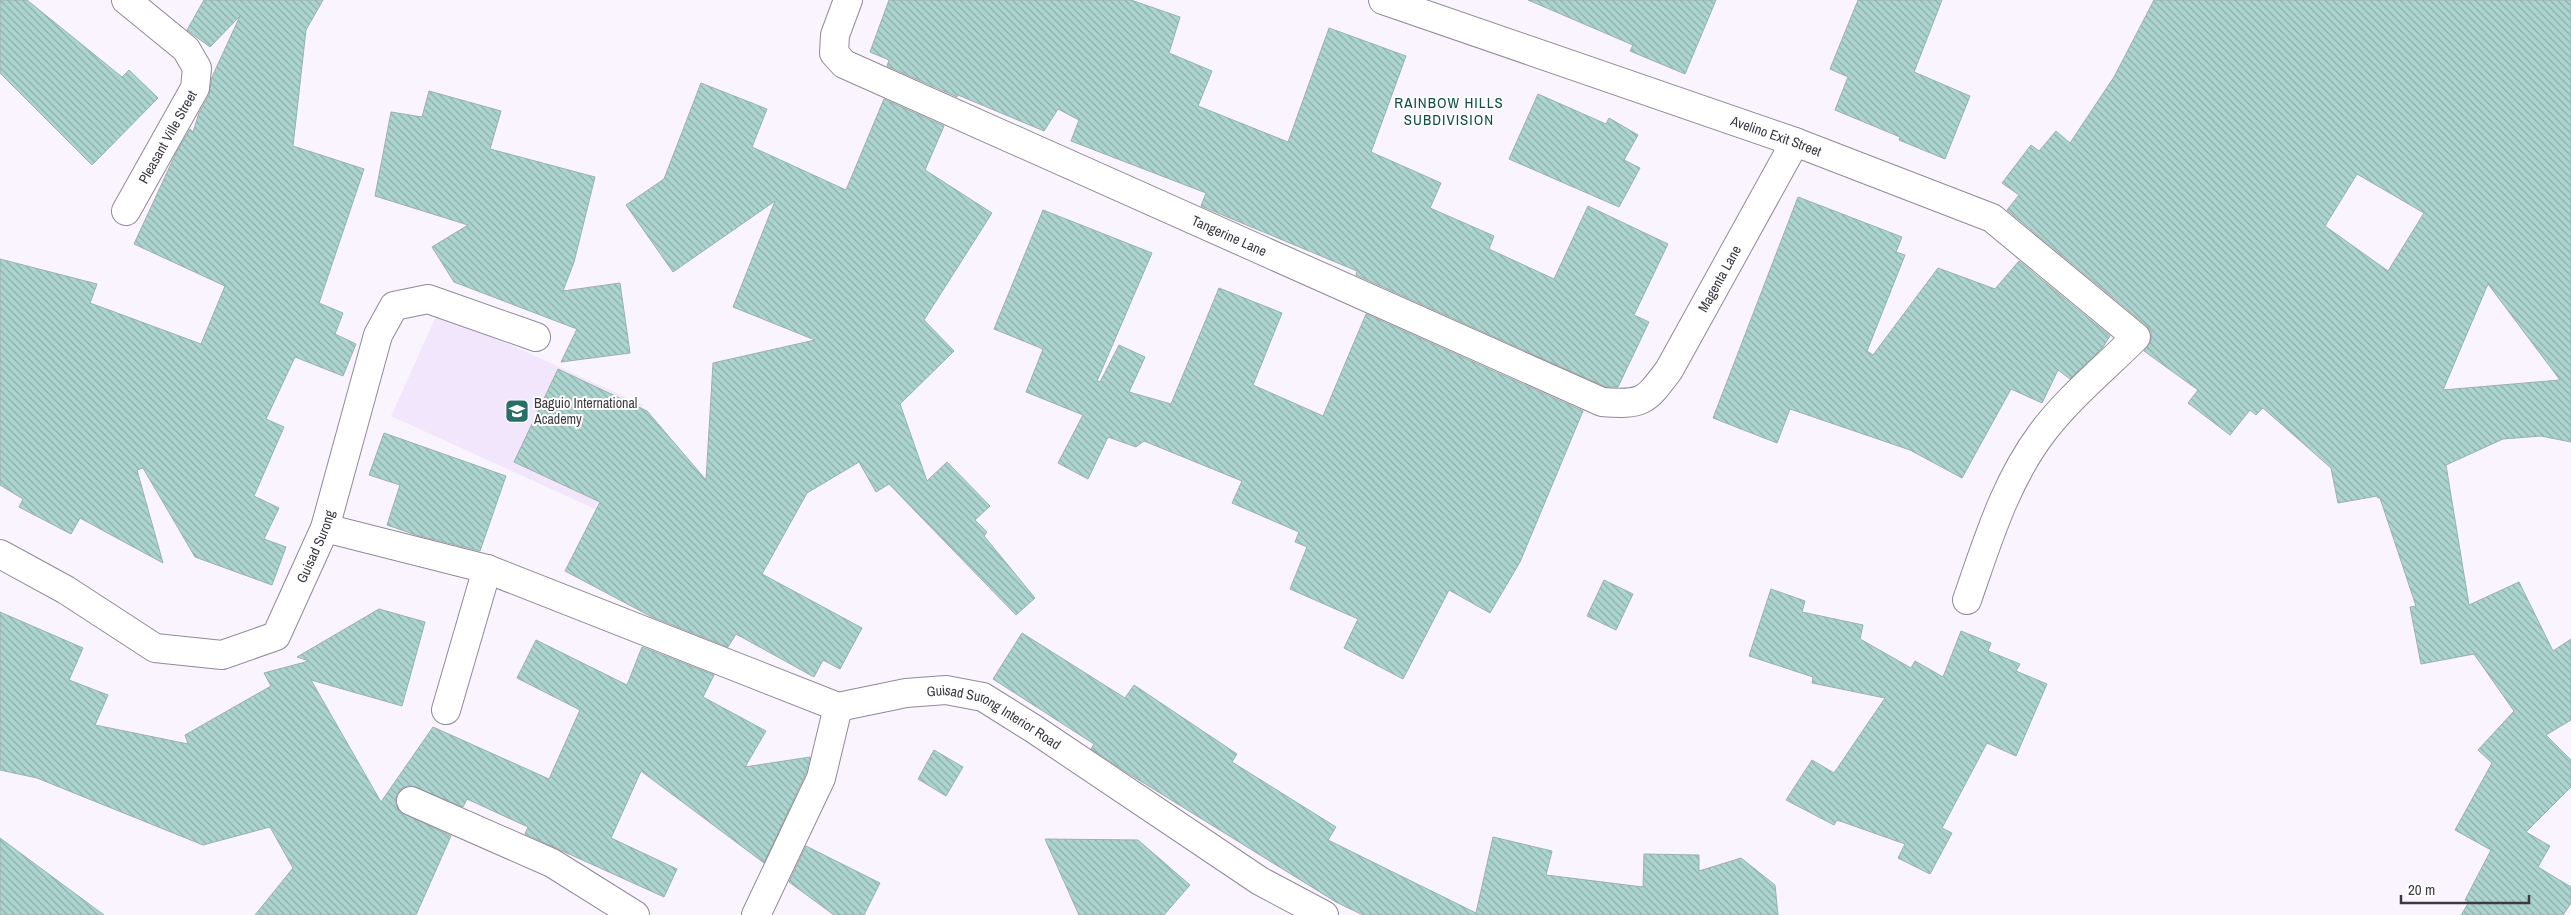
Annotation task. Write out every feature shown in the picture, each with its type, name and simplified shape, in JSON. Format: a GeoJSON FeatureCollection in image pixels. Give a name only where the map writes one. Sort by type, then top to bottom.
{"type":"FeatureCollection","features":[{"type":"Feature","properties":{"kind":"street","name":"Pleasant Ville Street"},"geometry":{"type":"LineString","coordinates":[[126,0],[186,50],[197,68],[195,88],[126,210]]}},
{"type":"Feature","properties":{"kind":"street","name":"Tangerine Lane"},"geometry":{"type":"LineString","coordinates":[[848,0],[836,35],[834,53],[844,64],[859,72],[1602,402],[1631,404]]}},
{"type":"Feature","properties":{"kind":"street","name":"Avelino Exit Street"},"geometry":{"type":"LineString","coordinates":[[1383,0],[1795,142],[1992,218],[2136,337],[2042,433],[2017,472],[1997,514],[1967,600]]}},
{"type":"Feature","properties":{"kind":"street","name":"Magenta Lane"},"geometry":{"type":"LineString","coordinates":[[1631,404],[1651,394],[1669,370],[1795,142]]}},
{"type":"Feature","properties":{"kind":"street","name":"Guisad Surong"},"geometry":{"type":"LineString","coordinates":[[0,554],[66,590],[155,648],[222,655],[276,636],[325,528],[378,335],[394,306],[428,299],[536,337]]}},
{"type":"Feature","properties":{"kind":"street"},"geometry":{"type":"LineString","coordinates":[[325,528],[487,569],[838,707],[821,778],[804,809],[756,915]]}},
{"type":"Feature","properties":{"kind":"street"},"geometry":{"type":"LineString","coordinates":[[446,710],[487,569]]}},
{"type":"Feature","properties":{"kind":"street","name":"Guisad Surong Interior Road"},"geometry":{"type":"LineString","coordinates":[[838,707],[906,693],[946,690],[983,697],[1034,729],[1260,881],[1324,915]]}},
{"type":"Feature","properties":{"kind":"street"},"geometry":{"type":"LineString","coordinates":[[410,801],[552,863],[635,915]]}},
{"type":"Feature","properties":{"kind":"shaded area","name":"Baguio International Academy"},"geometry":{"type":"Polygon","coordinates":[[[438,312],[643,405],[595,509],[391,416],[438,312]]]}},
{"type":"Feature","properties":{"kind":"building"},"geometry":{"type":"Polygon","coordinates":[[[0,0],[27,0],[122,77],[129,70],[158,98],[92,165],[0,73],[0,0]]]}},
{"type":"Feature","properties":{"kind":"building"},"geometry":{"type":"Polygon","coordinates":[[[204,0],[323,0],[306,30],[293,146],[364,169],[319,303],[343,313],[335,334],[356,344],[343,376],[295,357],[266,419],[284,427],[254,496],[279,508],[264,539],[286,547],[272,585],[195,557],[143,468],[137,470],[163,563],[80,518],[71,534],[19,507],[23,499],[0,485],[0,259],[97,284],[90,303],[201,344],[225,286],[134,244],[176,153],[190,129],[193,132],[199,113],[209,95],[212,77],[240,16],[210,47],[187,30],[204,0]]]}},
{"type":"Feature","properties":{"kind":"building"},"geometry":{"type":"Polygon","coordinates":[[[889,0],[1131,0],[1180,17],[1169,53],[1212,71],[1198,106],[1288,142],[1329,28],[1406,56],[1371,152],[1441,183],[1430,208],[1494,236],[1489,249],[1554,279],[1588,206],[1668,244],[1634,315],[1649,322],[1618,387],[1606,387],[1356,275],[1357,271],[1201,206],[1206,193],[1071,141],[1079,120],[1058,109],[1044,131],[958,95],[957,97],[887,66],[889,60],[870,52],[889,0]]]}},
{"type":"Feature","properties":{"kind":"building"},"geometry":{"type":"Polygon","coordinates":[[[1528,0],[1716,0],[1685,74],[1630,51],[1633,45],[1528,0]]]}},
{"type":"Feature","properties":{"kind":"building"},"geometry":{"type":"Polygon","coordinates":[[[1858,0],[1942,0],[1914,72],[1970,96],[1945,159],[1899,140],[1900,137],[1835,110],[1848,77],[1830,69],[1858,0]]]}},
{"type":"Feature","properties":{"kind":"building"},"geometry":{"type":"Polygon","coordinates":[[[2154,0],[2571,0],[2571,442],[2541,436],[2503,439],[2446,465],[2469,605],[2519,582],[2553,651],[2571,639],[2571,720],[2546,735],[2571,760],[2571,787],[2526,832],[2550,846],[2538,867],[2571,887],[2571,903],[2563,915],[2461,915],[2469,902],[2465,900],[2491,850],[2455,830],[2492,763],[2478,750],[2514,711],[2474,654],[2421,664],[2410,607],[2416,606],[2380,498],[2377,496],[2338,503],[2331,468],[2263,408],[2256,415],[2250,410],[2230,435],[2188,403],[2198,390],[2144,351],[2151,340],[2151,332],[2146,325],[2007,210],[2019,195],[2002,183],[2031,145],[2039,151],[2056,131],[2070,143],[2114,77],[2154,0]],[[2357,174],[2325,226],[2388,271],[2424,213],[2357,174]],[[2488,284],[2443,390],[2560,380],[2488,284]]]}},
{"type":"Feature","properties":{"kind":"building"},"geometry":{"type":"Polygon","coordinates":[[[701,83],[767,109],[752,147],[846,190],[884,99],[944,126],[925,170],[992,213],[924,320],[954,351],[900,404],[927,481],[947,462],[990,506],[975,520],[987,532],[984,536],[1035,598],[1016,615],[889,484],[876,492],[859,462],[807,493],[762,574],[862,628],[840,669],[823,660],[814,677],[736,634],[728,647],[652,617],[565,571],[600,502],[514,462],[558,369],[647,411],[706,480],[713,363],[815,340],[733,307],[775,201],[673,272],[626,205],[664,179],[701,83]]]}},
{"type":"Feature","properties":{"kind":"building"},"geometry":{"type":"Polygon","coordinates":[[[429,91],[501,111],[490,149],[595,177],[574,262],[563,291],[620,283],[630,353],[561,362],[577,329],[454,282],[432,247],[468,225],[375,196],[391,112],[422,117],[429,91]]]}},
{"type":"Feature","properties":{"kind":"building"},"geometry":{"type":"Polygon","coordinates":[[[1538,94],[1606,124],[1609,118],[1638,135],[1624,160],[1640,168],[1619,207],[1509,159],[1538,94]]]}},
{"type":"Feature","properties":{"kind":"building"},"geometry":{"type":"Polygon","coordinates":[[[1798,197],[1902,237],[1896,252],[1905,255],[1867,351],[1873,355],[1938,268],[1995,289],[2019,261],[2110,336],[2103,347],[2070,379],[2058,370],[2042,403],[2011,389],[1962,478],[1910,450],[1790,409],[1777,443],[1713,418],[1798,197]]]}},
{"type":"Feature","properties":{"kind":"building"},"geometry":{"type":"Polygon","coordinates":[[[1043,210],[1152,253],[1097,381],[1100,382],[1119,345],[1145,357],[1129,392],[1171,404],[1219,288],[1282,313],[1253,385],[1323,416],[1366,314],[1583,411],[1520,562],[1490,613],[1449,590],[1403,679],[1344,648],[1358,619],[1290,589],[1307,547],[1295,542],[1299,532],[1232,503],[1242,481],[1144,441],[1136,447],[1108,437],[1088,479],[1058,463],[1083,415],[1026,392],[1043,349],[994,329],[1043,210]]]}},
{"type":"Feature","properties":{"kind":"building"},"geometry":{"type":"Polygon","coordinates":[[[384,433],[506,476],[480,551],[416,535],[387,525],[400,485],[369,475],[384,433]]]}},
{"type":"Feature","properties":{"kind":"building"},"geometry":{"type":"Polygon","coordinates":[[[1604,580],[1633,594],[1616,630],[1587,616],[1604,580]]]}},
{"type":"Feature","properties":{"kind":"building"},"geometry":{"type":"Polygon","coordinates":[[[1771,589],[1805,601],[1802,612],[1863,625],[1860,639],[1911,668],[1915,661],[1943,677],[1961,631],[1991,643],[1988,651],[2020,664],[2016,671],[2047,684],[2016,756],[1987,743],[1942,828],[1952,833],[1930,874],[1898,858],[1905,844],[1837,820],[1834,825],[1786,800],[1812,760],[1834,773],[1885,698],[1812,683],[1813,677],[1749,656],[1771,589]]]}},
{"type":"Feature","properties":{"kind":"building"},"geometry":{"type":"Polygon","coordinates":[[[379,609],[425,622],[402,706],[311,680],[381,802],[433,727],[549,779],[580,710],[517,678],[536,640],[627,685],[642,647],[714,675],[703,697],[766,731],[745,767],[810,757],[806,773],[764,863],[641,771],[611,838],[677,869],[664,897],[525,834],[528,827],[467,799],[463,807],[410,785],[402,788],[397,794],[395,802],[399,811],[451,836],[416,915],[255,915],[293,868],[270,827],[203,845],[37,778],[0,770],[0,612],[83,648],[69,680],[108,695],[95,725],[188,744],[185,735],[271,686],[264,673],[309,661],[297,657],[379,609]]]}},
{"type":"Feature","properties":{"kind":"building"},"geometry":{"type":"Polygon","coordinates":[[[1022,633],[1125,698],[1134,685],[1237,754],[1232,762],[1336,827],[1328,840],[1476,913],[1493,837],[1552,851],[1546,875],[1643,887],[1644,854],[1699,855],[1699,871],[1741,858],[1775,885],[1778,915],[1363,915],[1336,902],[1126,772],[1091,749],[1094,744],[993,679],[1022,633]]]}},
{"type":"Feature","properties":{"kind":"building"},"geometry":{"type":"Polygon","coordinates":[[[934,750],[963,767],[946,796],[918,779],[934,750]]]}},
{"type":"Feature","properties":{"kind":"building"},"geometry":{"type":"Polygon","coordinates":[[[0,838],[104,915],[0,915],[0,838]]]}},
{"type":"Feature","properties":{"kind":"building"},"geometry":{"type":"Polygon","coordinates":[[[1045,839],[1138,840],[1190,885],[1164,915],[1079,915],[1045,839]]]}},
{"type":"Feature","properties":{"kind":"building"},"geometry":{"type":"Polygon","coordinates":[[[806,846],[880,883],[864,915],[834,915],[789,882],[806,846]]]}},
{"type":"Feature","properties":{"kind":"place","name":"Baguio International Academy"},"geometry":{"type":"Point","coordinates":[517,411]}},
{"type":"Feature","properties":{"kind":"district","name":"RAINBOW HILLS SUBDIVISION"},"geometry":{"type":"Point","coordinates":[1449,112]}}]}
